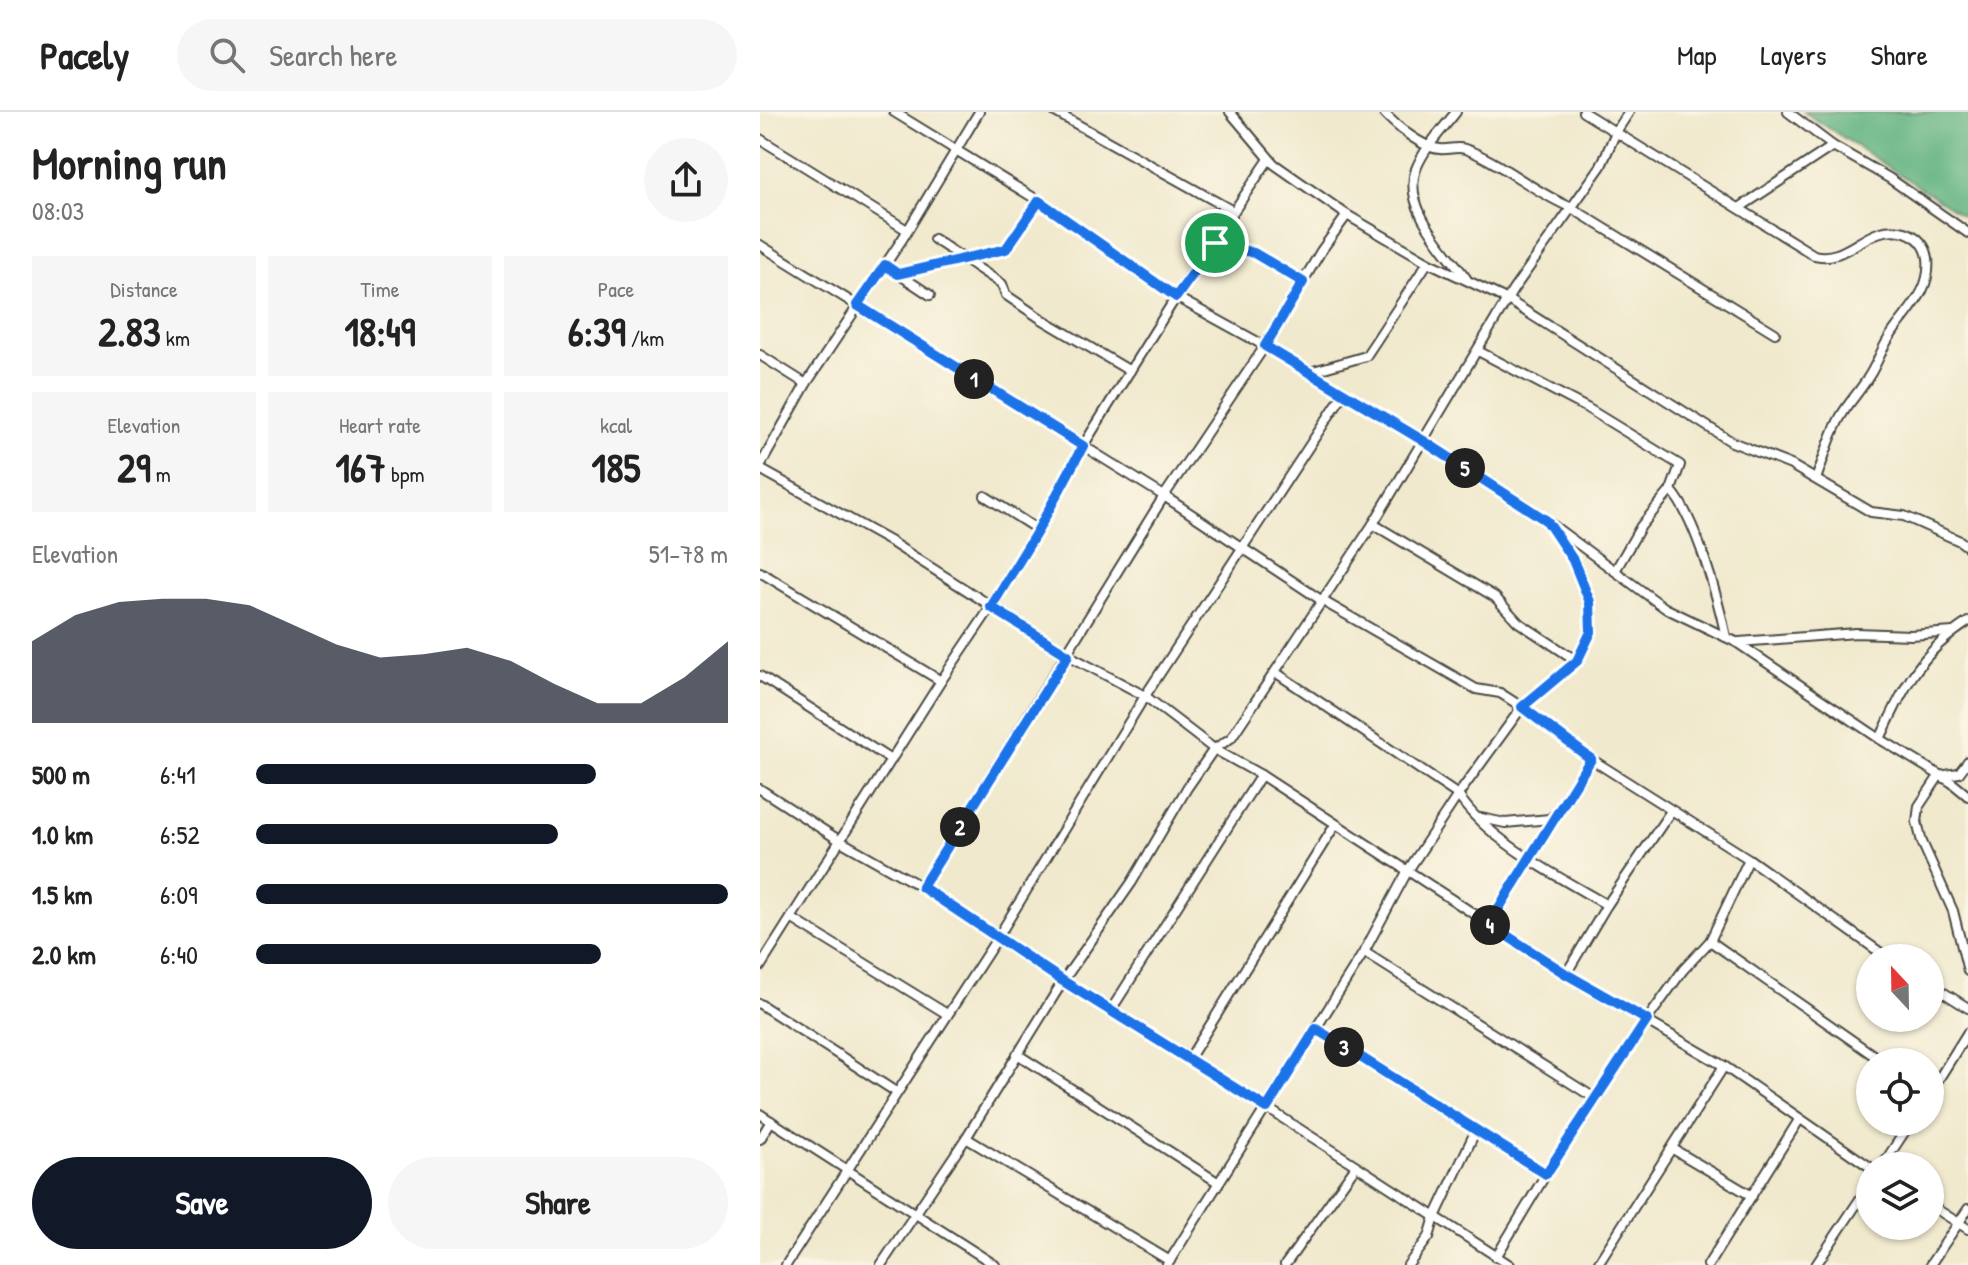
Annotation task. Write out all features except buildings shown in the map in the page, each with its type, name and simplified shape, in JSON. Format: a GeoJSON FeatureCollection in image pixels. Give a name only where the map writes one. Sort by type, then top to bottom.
{"type":"FeatureCollection","features":[{"type":"Feature","properties":{"kind":"street"},"geometry":{"type":"LineString","coordinates":[[894,112],[1039,201],[1176,297],[1310,372],[1422,440],[1547,521],[1665,608],[1736,642],[1968,796]]}},
{"type":"Feature","properties":{"kind":"street"},"geometry":{"type":"LineString","coordinates":[[979,112],[885,265],[806,384],[760,467],[891,542],[1068,655],[1145,696],[1214,749],[1261,775],[1566,974],[1724,1066],[1856,1158]]}},
{"type":"Feature","properties":{"kind":"street"},"geometry":{"type":"LineString","coordinates":[[1055,112],[1233,211]]}},
{"type":"Feature","properties":{"kind":"street"},"geometry":{"type":"LineString","coordinates":[[1230,112],[1269,159],[1347,215],[1428,262],[1508,300],[1732,442],[1791,465],[1871,512],[1904,516],[1968,547]]}},
{"type":"Feature","properties":{"kind":"street"},"geometry":{"type":"LineString","coordinates":[[1383,112],[1395,126],[1430,146],[1439,150],[1463,148],[1552,200],[1570,207],[1775,333]]}},
{"type":"Feature","properties":{"kind":"street"},"geometry":{"type":"LineString","coordinates":[[1456,112],[1415,171],[1412,188],[1416,205],[1469,282]]}},
{"type":"Feature","properties":{"kind":"street"},"geometry":{"type":"LineString","coordinates":[[1583,112],[1803,250],[1821,257],[1839,255],[1869,236],[1891,231],[1913,235],[1927,252],[1928,273],[1921,293],[1891,334],[1868,379],[1842,413],[1816,479]]}},
{"type":"Feature","properties":{"kind":"street"},"geometry":{"type":"LineString","coordinates":[[881,1265],[966,1138],[1063,981],[1132,882],[1187,788],[1214,749],[1231,738],[1373,524],[1508,300],[1601,166],[1629,112]]}},
{"type":"Feature","properties":{"kind":"street"},"geometry":{"type":"LineString","coordinates":[[1788,112],[1833,146],[1889,178],[1968,233]]}},
{"type":"Feature","properties":{"kind":"street"},"geometry":{"type":"LineString","coordinates":[[760,139],[907,230]]}},
{"type":"Feature","properties":{"kind":"street"},"geometry":{"type":"LineString","coordinates":[[1739,208],[1833,146]]}},
{"type":"Feature","properties":{"kind":"street"},"geometry":{"type":"LineString","coordinates":[[760,967],[991,607],[1038,530],[1083,446],[1176,297],[1269,159]]}},
{"type":"Feature","properties":{"kind":"street"},"geometry":{"type":"LineString","coordinates":[[898,274],[1006,249],[1039,201]]}},
{"type":"Feature","properties":{"kind":"street"},"geometry":{"type":"LineString","coordinates":[[922,887],[1164,496],[1265,346],[1347,215]]}},
{"type":"Feature","properties":{"kind":"street"},"geometry":{"type":"LineString","coordinates":[[934,239],[1002,284],[1006,295],[1040,318],[1130,371]]}},
{"type":"Feature","properties":{"kind":"street"},"geometry":{"type":"LineString","coordinates":[[1215,243],[1254,253],[1303,282]]}},
{"type":"Feature","properties":{"kind":"street"},"geometry":{"type":"LineString","coordinates":[[760,245],[1164,496],[1321,600],[1476,689],[1500,693],[1591,759],[1749,859],[1868,944]]}},
{"type":"Feature","properties":{"kind":"street"},"geometry":{"type":"LineString","coordinates":[[1310,372],[1366,356],[1428,262]]}},
{"type":"Feature","properties":{"kind":"street"},"geometry":{"type":"LineString","coordinates":[[885,265],[930,295]]}},
{"type":"Feature","properties":{"kind":"street"},"geometry":{"type":"LineString","coordinates":[[1478,351],[1587,408],[1680,465],[1671,490],[1641,526],[1615,571]]}},
{"type":"Feature","properties":{"kind":"street"},"geometry":{"type":"LineString","coordinates":[[760,355],[806,384]]}},
{"type":"Feature","properties":{"kind":"street"},"geometry":{"type":"LineString","coordinates":[[786,1265],[998,937],[1145,696],[1344,393]]}},
{"type":"Feature","properties":{"kind":"street"},"geometry":{"type":"LineString","coordinates":[[1671,490],[1680,501],[1717,595],[1726,637]]}},
{"type":"Feature","properties":{"kind":"street"},"geometry":{"type":"LineString","coordinates":[[985,496],[1038,530]]}},
{"type":"Feature","properties":{"kind":"street"},"geometry":{"type":"LineString","coordinates":[[966,1138],[1169,1263],[1364,952],[1407,872],[1458,795],[1522,707],[1577,661],[1591,632],[1590,602],[1573,560],[1547,521]]}},
{"type":"Feature","properties":{"kind":"street"},"geometry":{"type":"LineString","coordinates":[[1373,524],[1495,597],[1518,622],[1577,661]]}},
{"type":"Feature","properties":{"kind":"street"},"geometry":{"type":"LineString","coordinates":[[760,572],[941,681]]}},
{"type":"Feature","properties":{"kind":"street"},"geometry":{"type":"LineString","coordinates":[[1880,739],[1915,668],[1968,622]]}},
{"type":"Feature","properties":{"kind":"street"},"geometry":{"type":"LineString","coordinates":[[1736,642],[1856,633],[1911,635],[1953,632]]}},
{"type":"Feature","properties":{"kind":"street"},"geometry":{"type":"LineString","coordinates":[[1275,672],[1458,795],[1470,814],[1530,860],[1607,905]]}},
{"type":"Feature","properties":{"kind":"street"},"geometry":{"type":"LineString","coordinates":[[760,676],[891,760]]}},
{"type":"Feature","properties":{"kind":"street"},"geometry":{"type":"LineString","coordinates":[[1489,924],[1591,759]]}},
{"type":"Feature","properties":{"kind":"street"},"geometry":{"type":"LineString","coordinates":[[1968,761],[1959,773],[1939,776],[1919,806],[1917,822],[1922,842],[1953,911],[1968,971]]}},
{"type":"Feature","properties":{"kind":"street"},"geometry":{"type":"LineString","coordinates":[[1111,1010],[1261,775]]}},
{"type":"Feature","properties":{"kind":"street"},"geometry":{"type":"LineString","coordinates":[[761,793],[922,887],[1063,981],[1510,1265]]}},
{"type":"Feature","properties":{"kind":"street"},"geometry":{"type":"LineString","coordinates":[[1476,817],[1505,823],[1550,819],[1558,811]]}},
{"type":"Feature","properties":{"kind":"street"},"geometry":{"type":"LineString","coordinates":[[1566,974],[1607,905],[1671,811]]}},
{"type":"Feature","properties":{"kind":"street"},"geometry":{"type":"LineString","coordinates":[[1189,1059],[1335,825]]}},
{"type":"Feature","properties":{"kind":"street"},"geometry":{"type":"LineString","coordinates":[[1496,1257],[1546,1174],[1647,1020],[1683,970],[1710,941],[1749,859]]}},
{"type":"Feature","properties":{"kind":"street"},"geometry":{"type":"LineString","coordinates":[[791,918],[947,1014]]}},
{"type":"Feature","properties":{"kind":"street"},"geometry":{"type":"LineString","coordinates":[[1710,941],[1863,1048]]}},
{"type":"Feature","properties":{"kind":"street"},"geometry":{"type":"LineString","coordinates":[[1364,952],[1596,1099]]}},
{"type":"Feature","properties":{"kind":"street"},"geometry":{"type":"LineString","coordinates":[[1944,993],[1968,1008]]}},
{"type":"Feature","properties":{"kind":"street"},"geometry":{"type":"LineString","coordinates":[[760,1004],[896,1092]]}},
{"type":"Feature","properties":{"kind":"street"},"geometry":{"type":"LineString","coordinates":[[1316,1029],[1546,1174]]}},
{"type":"Feature","properties":{"kind":"street"},"geometry":{"type":"LineString","coordinates":[[1944,1071],[1968,1032]]}},
{"type":"Feature","properties":{"kind":"street"},"geometry":{"type":"LineString","coordinates":[[1017,1054],[1219,1183]]}},
{"type":"Feature","properties":{"kind":"street"},"geometry":{"type":"LineString","coordinates":[[1597,1265],[1724,1066]]}},
{"type":"Feature","properties":{"kind":"street"},"geometry":{"type":"LineString","coordinates":[[760,1114],[995,1265]]}},
{"type":"Feature","properties":{"kind":"street"},"geometry":{"type":"LineString","coordinates":[[1708,1265],[1799,1120]]}},
{"type":"Feature","properties":{"kind":"street"},"geometry":{"type":"LineString","coordinates":[[760,1139],[771,1121]]}},
{"type":"Feature","properties":{"kind":"street"},"geometry":{"type":"LineString","coordinates":[[1408,1265],[1429,1237],[1435,1217],[1476,1130]]}},
{"type":"Feature","properties":{"kind":"street"},"geometry":{"type":"LineString","coordinates":[[1673,1149],[1752,1196]]}},
{"type":"Feature","properties":{"kind":"street"},"geometry":{"type":"LineString","coordinates":[[1285,1265],[1356,1166]]}},
{"type":"Feature","properties":{"kind":"street"},"geometry":{"type":"LineString","coordinates":[[1816,1265],[1856,1205]]}},
{"type":"Feature","properties":{"kind":"street"},"geometry":{"type":"LineString","coordinates":[[1930,1265],[1968,1209]]}},
{"type":"Feature","properties":{"kind":"street"},"geometry":{"type":"LineString","coordinates":[[1944,1214],[1968,1229]]}},
{"type":"Feature","properties":{"kind":"green space"},"geometry":{"type":"Polygon","coordinates":[[[1804,112],[1968,112],[1968,219],[1804,112]]]}},
{"type":"Feature","properties":{"kind":"route"},"geometry":{"type":"LineString","coordinates":[[1039,201],[1176,297],[1215,243],[1254,253],[1303,282],[1265,346],[1422,440],[1547,521],[1573,560],[1590,602],[1591,632],[1577,661],[1522,707],[1591,759],[1489,924],[1566,974],[1647,1020],[1546,1174],[1316,1029],[1267,1108],[1036,964],[922,887],[1068,655],[991,607],[1038,530],[1083,446],[857,305],[885,265],[898,274],[1006,249],[1039,201]]}}]}
